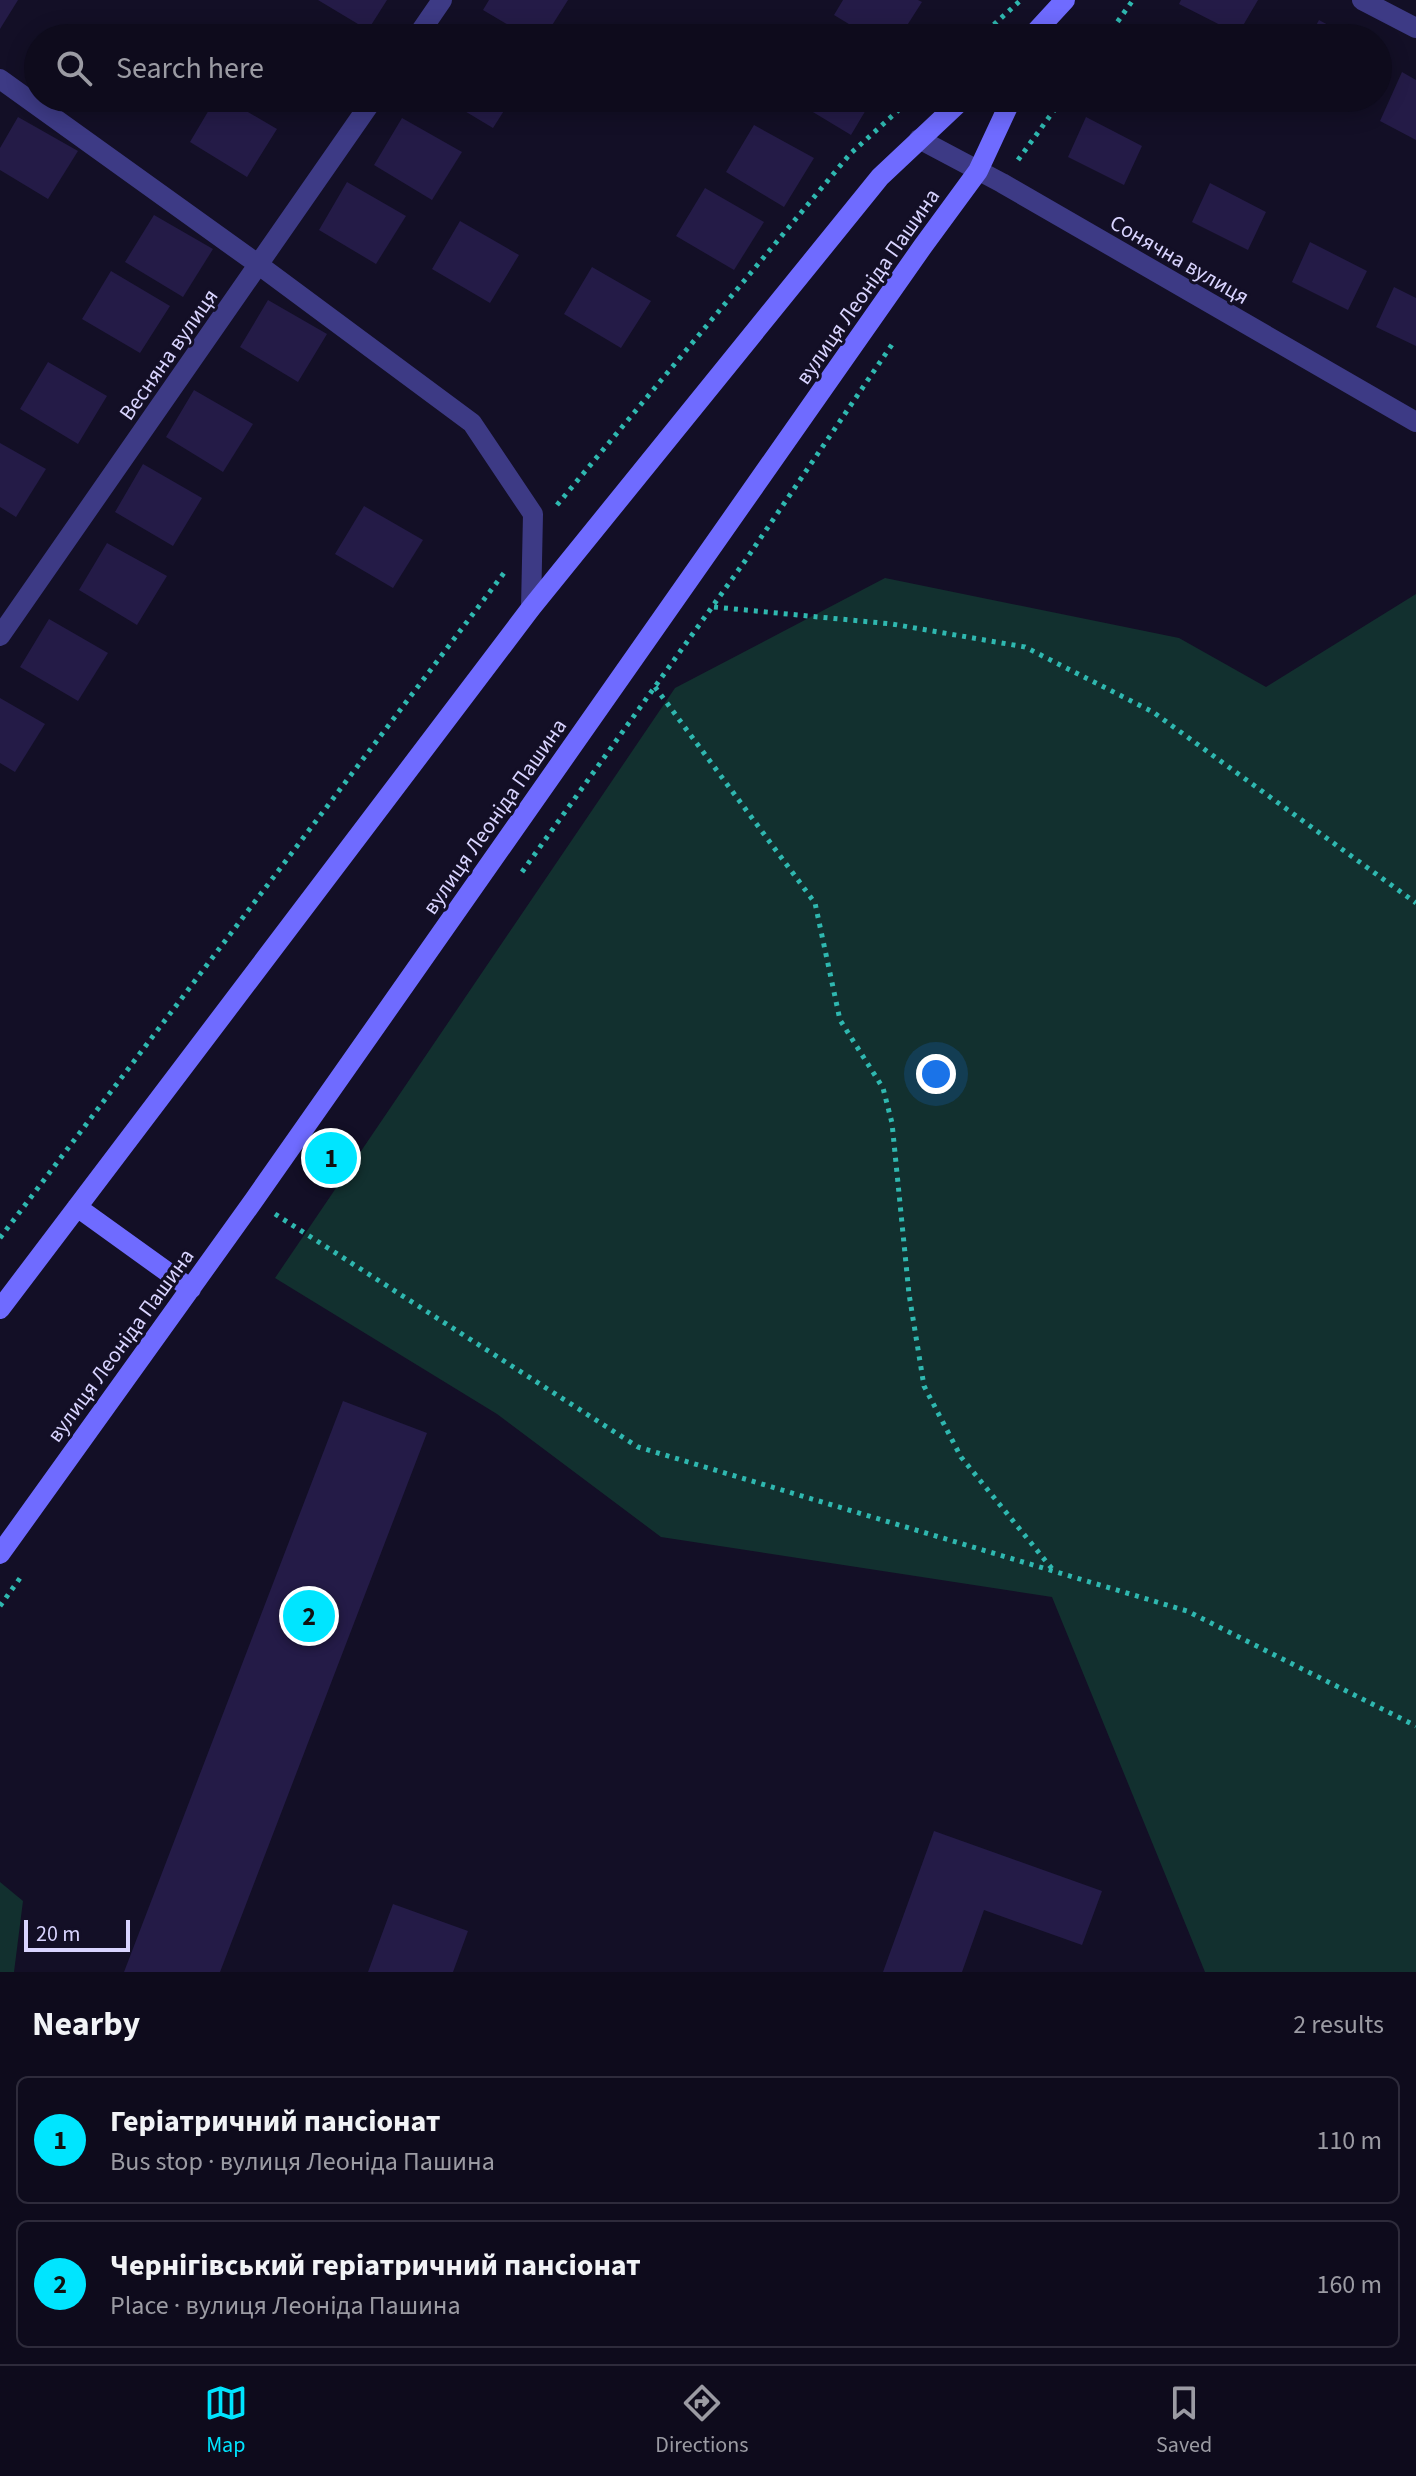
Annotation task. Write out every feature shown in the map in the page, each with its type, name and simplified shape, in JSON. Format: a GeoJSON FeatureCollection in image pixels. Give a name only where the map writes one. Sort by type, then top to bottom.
{"type":"FeatureCollection","features":[{"type":"Feature","properties":{"kind":"main road"},"geometry":{"type":"LineString","coordinates":[[1048,24],[1065,0]]}},
{"type":"Feature","properties":{"kind":"main road"},"geometry":{"type":"LineString","coordinates":[[0,1309],[531,608],[880,177],[949,112]]}},
{"type":"Feature","properties":{"kind":"main road","name":"вулиця Леоніда Пашина"},"geometry":{"type":"LineString","coordinates":[[0,1554],[254,1200],[978,171],[1005,112]]}},
{"type":"Feature","properties":{"kind":"main road"},"geometry":{"type":"LineString","coordinates":[[77,1207],[191,1289]]}},
{"type":"Feature","properties":{"kind":"street"},"geometry":{"type":"LineString","coordinates":[[426,24],[442,0]]}},
{"type":"Feature","properties":{"kind":"street"},"geometry":{"type":"LineString","coordinates":[[1362,0],[1416,28]]}},
{"type":"Feature","properties":{"kind":"street"},"geometry":{"type":"LineString","coordinates":[[0,79],[24,96]]}},
{"type":"Feature","properties":{"kind":"street"},"geometry":{"type":"LineString","coordinates":[[46,112],[472,423],[533,514],[531,608]]}},
{"type":"Feature","properties":{"kind":"street","name":"Весняна вулиця"},"geometry":{"type":"LineString","coordinates":[[0,636],[364,112]]}},
{"type":"Feature","properties":{"kind":"street","name":"Сонячна вулиця"},"geometry":{"type":"LineString","coordinates":[[919,139],[1416,422]]}},
{"type":"Feature","properties":{"kind":"path"},"geometry":{"type":"LineString","coordinates":[[994,24],[1021,0]]}},
{"type":"Feature","properties":{"kind":"path"},"geometry":{"type":"LineString","coordinates":[[1116,24],[1133,0]]}},
{"type":"Feature","properties":{"kind":"path"},"geometry":{"type":"LineString","coordinates":[[0,1238],[532,535],[850,154],[896,112]]}},
{"type":"Feature","properties":{"kind":"path"},"geometry":{"type":"LineString","coordinates":[[713,607],[892,624],[1025,647],[1153,712],[1416,903]]}},
{"type":"Feature","properties":{"kind":"path"},"geometry":{"type":"LineString","coordinates":[[655,687],[815,903],[840,1020],[883,1088],[892,1123],[909,1294],[924,1386],[961,1457],[1054,1571]]}},
{"type":"Feature","properties":{"kind":"path"},"geometry":{"type":"LineString","coordinates":[[254,1200],[638,1447],[1187,1611],[1416,1726]]}},
{"type":"Feature","properties":{"kind":"green space"},"geometry":{"type":"Polygon","coordinates":[[[885,578],[1179,638],[1266,687],[1416,594],[1416,1972],[1205,1972],[1052,1597],[661,1537],[497,1414],[275,1278],[675,688],[885,578]]]}},
{"type":"Feature","properties":{"kind":"green space"},"geometry":{"type":"Polygon","coordinates":[[[0,1882],[23,1901],[14,1972],[0,1972],[0,1882]]]}},
{"type":"Feature","properties":{"kind":"building"},"geometry":{"type":"Polygon","coordinates":[[[0,0],[18,0],[0,29],[0,0]]]}},
{"type":"Feature","properties":{"kind":"building"},"geometry":{"type":"Polygon","coordinates":[[[318,0],[387,0],[372,24],[358,24],[318,0]]]}},
{"type":"Feature","properties":{"kind":"building"},"geometry":{"type":"Polygon","coordinates":[[[489,0],[568,0],[553,24],[506,24],[483,10],[489,0]]]}},
{"type":"Feature","properties":{"kind":"building"},"geometry":{"type":"Polygon","coordinates":[[[843,0],[922,2],[908,24],[849,24],[834,15],[843,0]]]}},
{"type":"Feature","properties":{"kind":"building"},"geometry":{"type":"Polygon","coordinates":[[[1181,0],[1258,0],[1244,24],[1218,24],[1179,4],[1181,0]]]}},
{"type":"Feature","properties":{"kind":"building"},"geometry":{"type":"Polygon","coordinates":[[[1402,72],[1416,80],[1416,140],[1380,121],[1384,112],[1392,112],[1392,94],[1402,72]]]}},
{"type":"Feature","properties":{"kind":"building"},"geometry":{"type":"Polygon","coordinates":[[[208,112],[248,112],[277,129],[247,177],[190,142],[208,112]]]}},
{"type":"Feature","properties":{"kind":"building"},"geometry":{"type":"Polygon","coordinates":[[[466,112],[503,112],[493,128],[466,112]]]}},
{"type":"Feature","properties":{"kind":"building"},"geometry":{"type":"Polygon","coordinates":[[[813,112],[865,112],[851,135],[813,112]]]}},
{"type":"Feature","properties":{"kind":"building"},"geometry":{"type":"Polygon","coordinates":[[[18,117],[78,151],[48,199],[0,170],[0,148],[18,117]]]}},
{"type":"Feature","properties":{"kind":"building"},"geometry":{"type":"Polygon","coordinates":[[[1086,117],[1142,146],[1124,185],[1068,157],[1086,117]]]}},
{"type":"Feature","properties":{"kind":"building"},"geometry":{"type":"Polygon","coordinates":[[[402,118],[462,152],[432,200],[374,165],[402,118]]]}},
{"type":"Feature","properties":{"kind":"building"},"geometry":{"type":"Polygon","coordinates":[[[754,125],[814,158],[784,207],[726,172],[754,125]]]}},
{"type":"Feature","properties":{"kind":"building"},"geometry":{"type":"Polygon","coordinates":[[[347,182],[406,216],[376,264],[319,230],[347,182]]]}},
{"type":"Feature","properties":{"kind":"building"},"geometry":{"type":"Polygon","coordinates":[[[1210,183],[1266,212],[1248,250],[1192,222],[1210,183]]]}},
{"type":"Feature","properties":{"kind":"building"},"geometry":{"type":"Polygon","coordinates":[[[705,188],[764,222],[734,270],[676,236],[705,188]]]}},
{"type":"Feature","properties":{"kind":"building"},"geometry":{"type":"Polygon","coordinates":[[[154,215],[213,249],[183,297],[125,262],[154,215]]]}},
{"type":"Feature","properties":{"kind":"building"},"geometry":{"type":"Polygon","coordinates":[[[460,221],[519,255],[490,303],[432,269],[460,221]]]}},
{"type":"Feature","properties":{"kind":"building"},"geometry":{"type":"Polygon","coordinates":[[[1310,242],[1367,271],[1348,310],[1292,282],[1310,242]]]}},
{"type":"Feature","properties":{"kind":"building"},"geometry":{"type":"Polygon","coordinates":[[[592,267],[651,301],[621,348],[564,314],[592,267]]]}},
{"type":"Feature","properties":{"kind":"building"},"geometry":{"type":"Polygon","coordinates":[[[111,271],[170,306],[140,353],[82,319],[111,271]]]}},
{"type":"Feature","properties":{"kind":"building"},"geometry":{"type":"Polygon","coordinates":[[[1394,287],[1416,298],[1416,346],[1376,327],[1394,287]]]}},
{"type":"Feature","properties":{"kind":"building"},"geometry":{"type":"Polygon","coordinates":[[[268,300],[327,334],[298,382],[240,347],[268,300]]]}},
{"type":"Feature","properties":{"kind":"building"},"geometry":{"type":"Polygon","coordinates":[[[48,362],[107,396],[78,444],[20,409],[48,362]]]}},
{"type":"Feature","properties":{"kind":"building"},"geometry":{"type":"Polygon","coordinates":[[[194,390],[253,424],[223,472],[166,437],[194,390]]]}},
{"type":"Feature","properties":{"kind":"building"},"geometry":{"type":"Polygon","coordinates":[[[0,443],[46,469],[16,517],[0,507],[0,443]]]}},
{"type":"Feature","properties":{"kind":"building"},"geometry":{"type":"Polygon","coordinates":[[[143,464],[202,498],[173,546],[115,512],[143,464]]]}},
{"type":"Feature","properties":{"kind":"building"},"geometry":{"type":"Polygon","coordinates":[[[364,506],[423,540],[393,588],[335,554],[364,506]]]}},
{"type":"Feature","properties":{"kind":"building"},"geometry":{"type":"Polygon","coordinates":[[[107,543],[167,576],[137,625],[79,590],[107,543]]]}},
{"type":"Feature","properties":{"kind":"building"},"geometry":{"type":"Polygon","coordinates":[[[49,619],[108,653],[78,701],[20,667],[49,619]]]}},
{"type":"Feature","properties":{"kind":"building"},"geometry":{"type":"Polygon","coordinates":[[[0,698],[45,724],[15,772],[0,763],[0,698]]]}},
{"type":"Feature","properties":{"kind":"building"},"geometry":{"type":"Polygon","coordinates":[[[343,1401],[427,1433],[220,1972],[124,1972],[343,1401]]]}},
{"type":"Feature","properties":{"kind":"building"},"geometry":{"type":"Polygon","coordinates":[[[934,1831],[1102,1891],[1082,1945],[984,1910],[962,1972],[883,1972],[934,1831]]]}},
{"type":"Feature","properties":{"kind":"building"},"geometry":{"type":"Polygon","coordinates":[[[393,1904],[468,1931],[453,1972],[368,1972],[393,1904]]]}},
{"type":"Feature","properties":{"kind":"place","name":"Геріатричний пансіонат"},"geometry":{"type":"Point","coordinates":[331,1158]}},
{"type":"Feature","properties":{"kind":"place","name":"Чернігівський геріатричний пансіонат"},"geometry":{"type":"Point","coordinates":[309,1616]}}]}
